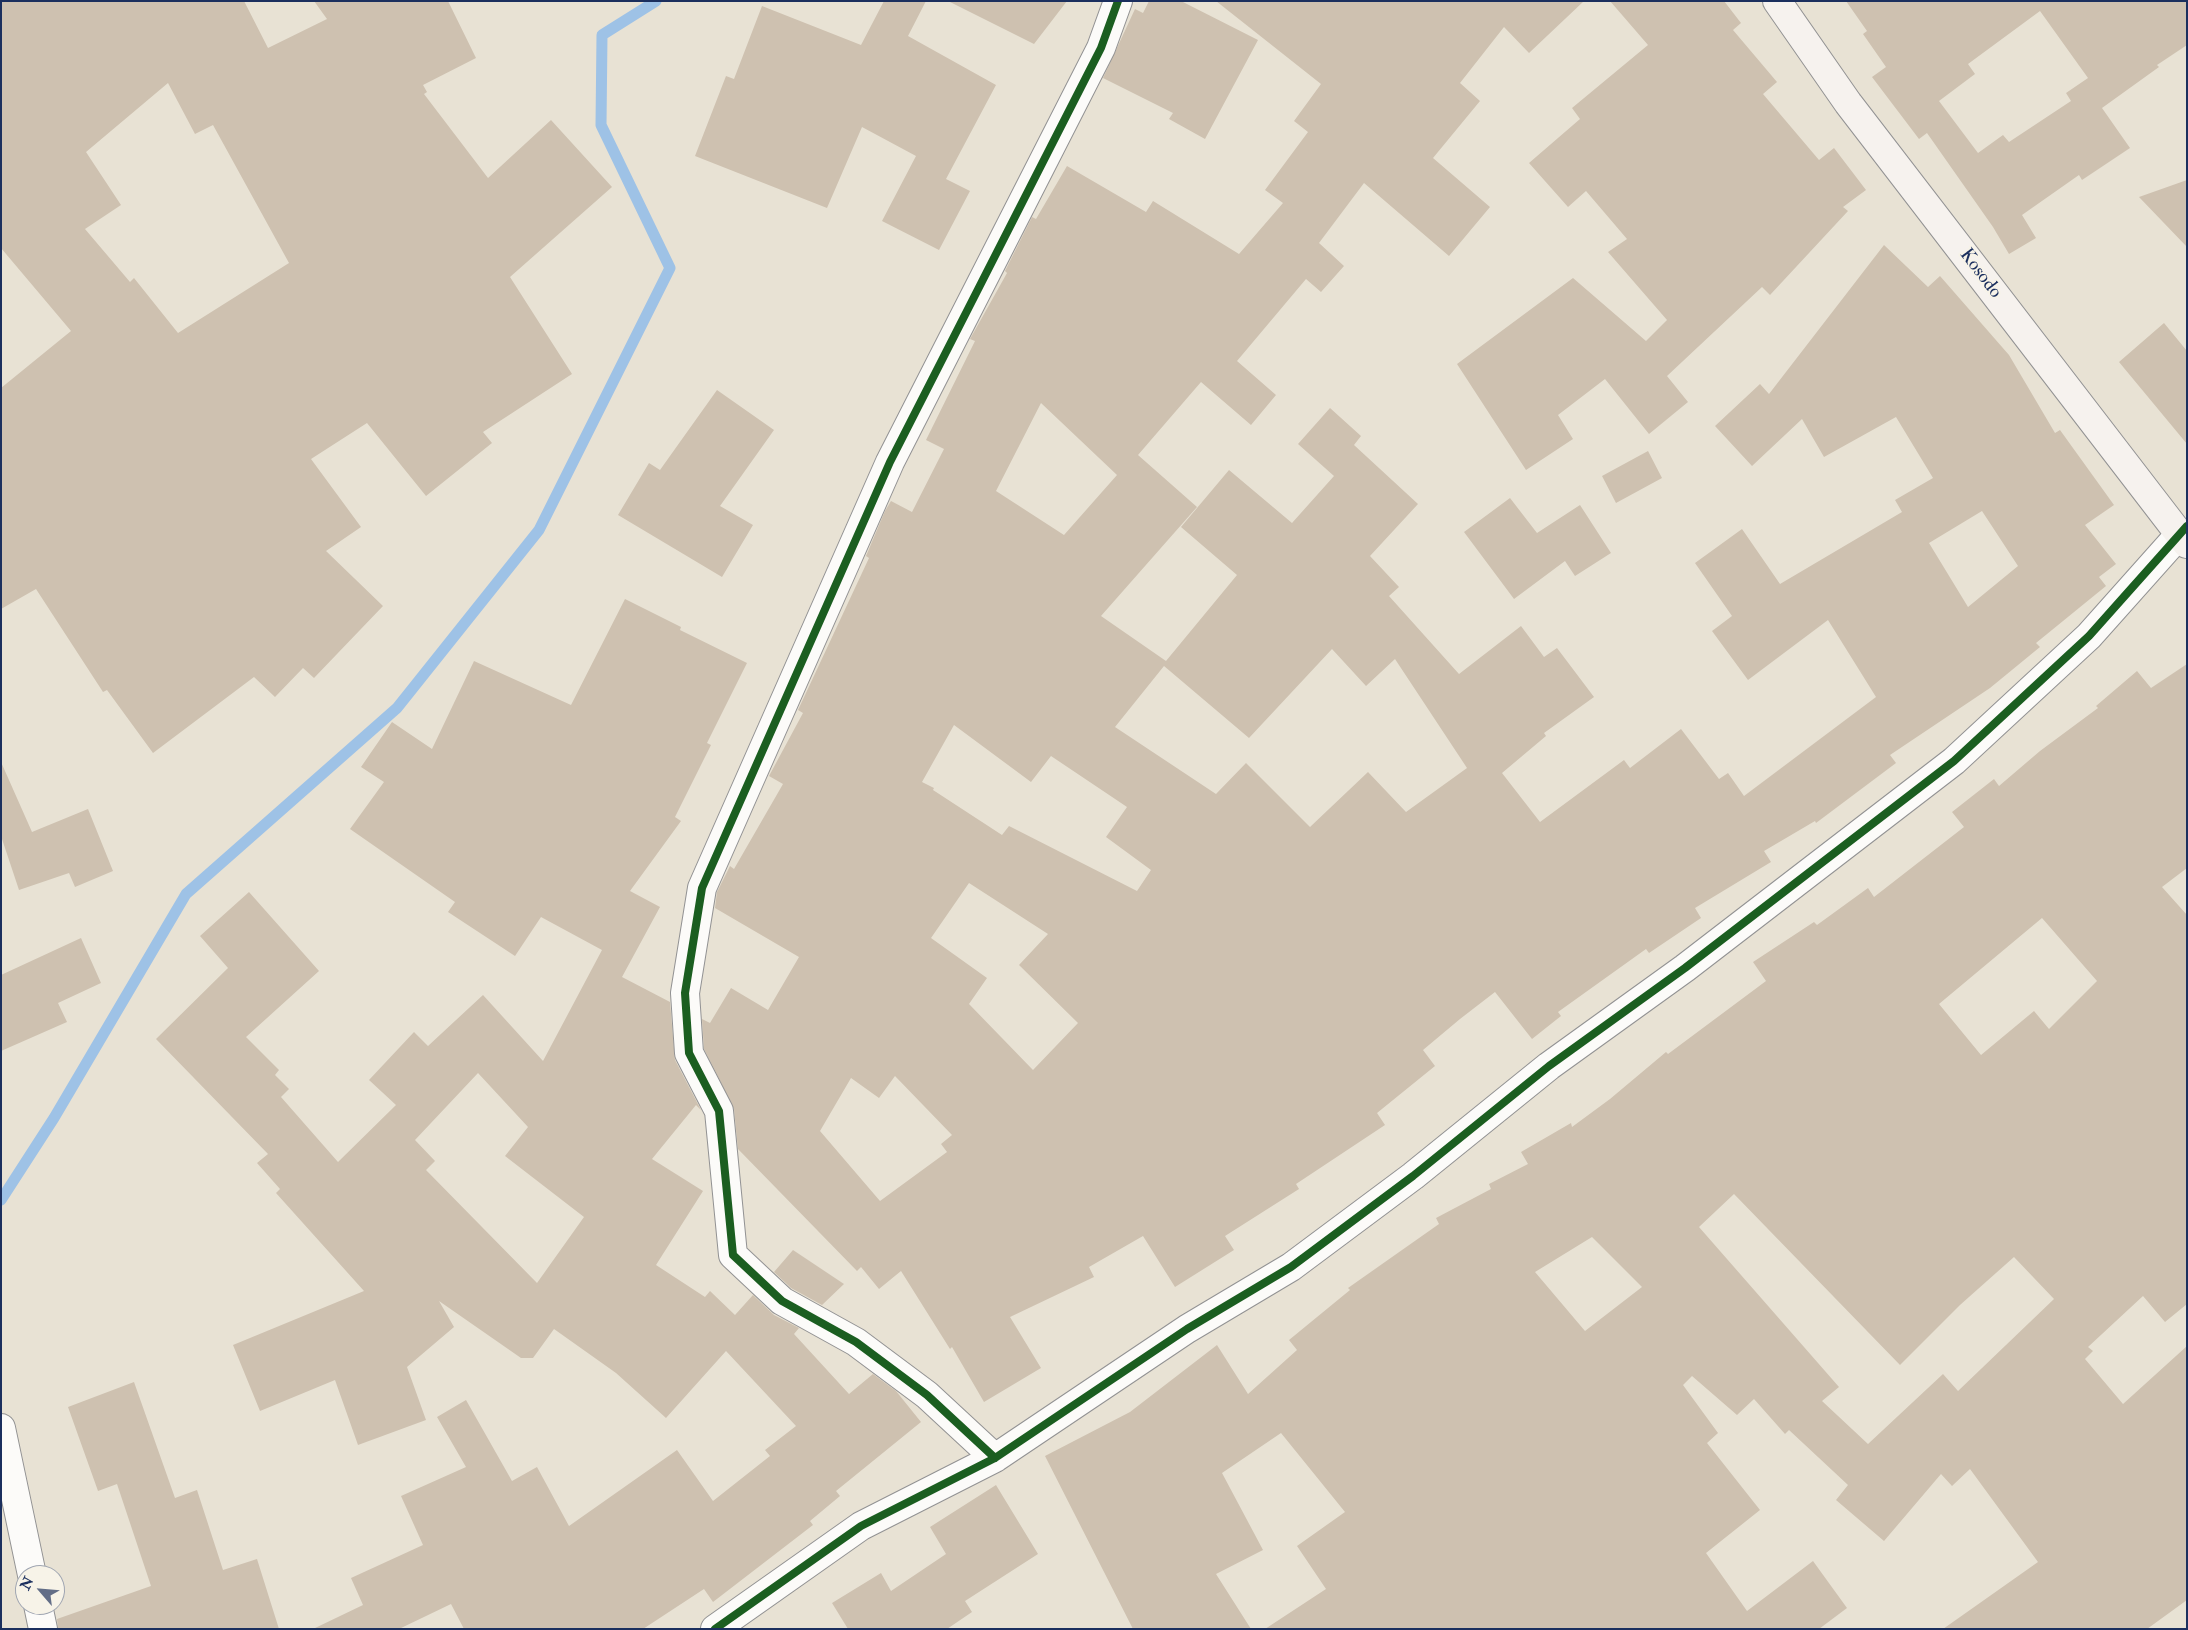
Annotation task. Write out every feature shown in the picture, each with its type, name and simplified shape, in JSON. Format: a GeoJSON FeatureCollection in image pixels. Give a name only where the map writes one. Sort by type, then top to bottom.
{"type":"FeatureCollection","features":[{"type":"Feature","properties":{"kind":"main road","name":"Kosodo"},"geometry":{"type":"LineString","coordinates":[[1777,1],[1848,102],[2184,535]]}},
{"type":"Feature","properties":{"kind":"street"},"geometry":{"type":"LineString","coordinates":[[995,1458],[928,1395],[856,1342],[782,1301],[733,1255],[718,1111],[689,1053],[685,993],[702,888],[890,462],[1101,48],[1118,1]]}},
{"type":"Feature","properties":{"kind":"street"},"geometry":{"type":"LineString","coordinates":[[715,1629],[861,1526],[995,1458],[1186,1329],[1290,1267],[1413,1176],[1548,1066],[1685,968],[1954,761],[2089,636],[2184,535]]}},
{"type":"Feature","properties":{"kind":"street"},"geometry":{"type":"LineString","coordinates":[[1,1428],[30,1565]]}},
{"type":"Feature","properties":{"kind":"street"},"geometry":{"type":"LineString","coordinates":[[40,1615],[43,1629]]}},
{"type":"Feature","properties":{"kind":"building"},"geometry":{"type":"Polygon","coordinates":[[[1,1],[244,1],[268,48],[327,19],[314,1],[448,1],[476,58],[423,85],[427,92],[424,94],[488,178],[551,120],[612,187],[510,277],[572,374],[483,432],[492,443],[426,496],[367,423],[311,459],[361,527],[326,551],[383,606],[314,678],[303,668],[275,697],[254,677],[153,753],[107,690],[103,692],[36,589],[1,609],[1,388],[71,331],[1,248],[1,1]],[[168,83],[86,152],[121,205],[85,229],[130,282],[134,278],[178,333],[289,263],[213,125],[195,134],[168,83]]]}},
{"type":"Feature","properties":{"kind":"building"},"geometry":{"type":"Polygon","coordinates":[[[884,1],[926,1],[908,36],[996,85],[946,179],[970,191],[939,250],[882,221],[916,156],[862,127],[827,208],[695,156],[726,76],[734,79],[762,6],[861,45],[884,1]]]}},
{"type":"Feature","properties":{"kind":"building"},"geometry":{"type":"Polygon","coordinates":[[[948,1],[1067,1],[1034,44],[948,1]]]}},
{"type":"Feature","properties":{"kind":"building"},"geometry":{"type":"Polygon","coordinates":[[[1149,1],[1181,1],[1258,40],[1205,139],[1169,119],[1173,113],[1103,78],[1135,9],[1143,13],[1149,1]]]}},
{"type":"Feature","properties":{"kind":"building"},"geometry":{"type":"Polygon","coordinates":[[[1216,1],[1584,1],[1529,53],[1504,27],[1460,83],[1480,101],[1433,158],[1490,207],[1449,256],[1364,183],[1319,243],[1344,266],[1321,292],[1306,279],[1237,361],[1276,395],[1251,425],[1201,382],[1138,455],[1197,507],[1101,616],[1166,661],[1237,575],[1181,527],[1229,470],[1292,523],[1334,476],[1298,444],[1330,408],[1361,436],[1354,445],[1418,504],[1370,556],[1399,587],[1389,596],[1459,674],[1521,626],[1544,657],[1557,648],[1594,697],[1544,733],[1546,736],[1502,773],[1540,822],[1624,760],[1630,768],[1681,729],[1719,779],[1728,773],[1744,796],[1876,697],[1828,620],[1748,680],[1712,631],[1732,616],[1695,563],[1742,529],[1780,584],[1902,512],[1895,500],[1933,478],[1896,417],[1824,457],[1802,419],[1752,466],[1715,426],[1760,384],[1769,394],[1884,245],[1928,287],[1940,276],[2009,355],[2055,433],[2060,430],[2114,505],[2085,525],[2116,564],[2099,577],[2106,586],[2036,643],[2040,647],[1990,688],[1890,755],[1896,763],[1816,823],[1815,821],[1764,851],[1771,862],[1695,908],[1701,918],[1649,953],[1646,949],[1558,1012],[1561,1016],[1532,1039],[1495,992],[1460,1019],[1423,1050],[1435,1066],[1377,1113],[1385,1125],[1296,1184],[1299,1189],[1225,1236],[1234,1250],[1175,1287],[1143,1236],[1089,1267],[1094,1277],[1010,1317],[1041,1368],[984,1402],[952,1347],[950,1349],[901,1271],[879,1289],[861,1267],[857,1271],[738,1149],[734,1109],[704,1049],[702,1019],[710,1023],[731,988],[768,1010],[799,957],[715,908],[717,892],[730,866],[734,869],[783,784],[769,776],[803,713],[798,710],[869,558],[866,556],[885,511],[891,501],[912,512],[944,449],[926,440],[975,341],[970,339],[1007,273],[1005,271],[1032,217],[1036,219],[1067,166],[1146,212],[1153,201],[1239,254],[1283,203],[1265,190],[1308,132],[1294,121],[1321,84],[1216,1]],[[1041,403],[996,491],[1064,535],[1117,475],[1041,403]],[[1982,511],[1929,543],[1968,607],[2018,566],[1982,511]],[[1332,649],[1249,738],[1164,666],[1115,727],[1216,794],[1246,763],[1310,827],[1368,772],[1406,812],[1467,768],[1395,659],[1366,686],[1332,649]],[[954,725],[922,782],[934,788],[933,790],[1002,835],[1009,826],[1137,891],[1151,870],[1106,837],[1127,807],[1051,756],[1031,782],[954,725]],[[969,883],[931,938],[987,978],[969,1004],[1033,1070],[1078,1023],[1019,965],[1048,934],[969,883]],[[895,1076],[879,1098],[851,1078],[820,1131],[880,1201],[947,1152],[941,1144],[952,1135],[895,1076]]]}},
{"type":"Feature","properties":{"kind":"building"},"geometry":{"type":"Polygon","coordinates":[[[1610,1],[1724,1],[1741,23],[1733,30],[1777,82],[1763,94],[1819,160],[1834,148],[1866,190],[1843,207],[1848,211],[1770,295],[1762,287],[1667,376],[1688,402],[1649,434],[1605,379],[1558,415],[1573,439],[1526,470],[1457,364],[1573,278],[1646,341],[1667,320],[1608,252],[1627,239],[1586,191],[1568,207],[1529,163],[1580,119],[1572,108],[1648,45],[1610,1]]]}},
{"type":"Feature","properties":{"kind":"building"},"geometry":{"type":"Polygon","coordinates":[[[1846,1],[2187,1],[2187,45],[2157,65],[2159,67],[2102,108],[2130,148],[2082,180],[2079,175],[2022,215],[2036,238],[2009,254],[1993,227],[1927,133],[1919,139],[1872,77],[1886,67],[1863,34],[1867,31],[1846,1]],[[2040,11],[1968,64],[1975,74],[1939,101],[1978,153],[2003,135],[2009,142],[2071,101],[2066,93],[2088,78],[2040,11]]]}},
{"type":"Feature","properties":{"kind":"building"},"geometry":{"type":"Polygon","coordinates":[[[2187,180],[2187,247],[2139,197],[2187,180]]]}},
{"type":"Feature","properties":{"kind":"building"},"geometry":{"type":"Polygon","coordinates":[[[2164,323],[2187,351],[2187,444],[2119,362],[2164,323]]]}},
{"type":"Feature","properties":{"kind":"building"},"geometry":{"type":"Polygon","coordinates":[[[717,390],[774,430],[720,506],[753,525],[722,577],[618,515],[649,463],[660,470],[717,390]]]}},
{"type":"Feature","properties":{"kind":"building"},"geometry":{"type":"Polygon","coordinates":[[[1648,451],[1662,478],[1616,503],[1602,476],[1648,451]]]}},
{"type":"Feature","properties":{"kind":"building"},"geometry":{"type":"Polygon","coordinates":[[[1510,498],[1537,533],[1580,505],[1611,553],[1575,576],[1565,561],[1514,599],[1464,532],[1510,498]]]}},
{"type":"Feature","properties":{"kind":"building"},"geometry":{"type":"Polygon","coordinates":[[[625,599],[681,627],[680,630],[747,663],[707,743],[711,745],[675,817],[681,821],[630,891],[660,907],[622,977],[670,1002],[675,1060],[701,1110],[696,1105],[652,1159],[703,1191],[656,1265],[705,1297],[710,1291],[735,1315],[753,1295],[774,1315],[799,1328],[794,1334],[849,1394],[873,1374],[896,1391],[921,1422],[836,1491],[840,1496],[810,1521],[813,1525],[713,1602],[704,1589],[643,1629],[464,1629],[451,1604],[399,1629],[313,1629],[363,1605],[351,1578],[423,1545],[401,1496],[466,1467],[437,1417],[466,1400],[512,1481],[537,1467],[569,1526],[677,1450],[713,1501],[770,1456],[765,1450],[796,1426],[726,1351],[666,1418],[616,1373],[554,1329],[533,1358],[521,1358],[439,1301],[454,1327],[407,1367],[426,1420],[358,1445],[335,1380],[260,1411],[233,1345],[364,1291],[276,1193],[280,1189],[257,1163],[268,1154],[156,1039],[228,968],[200,936],[249,892],[319,971],[246,1037],[279,1070],[275,1075],[289,1089],[281,1097],[338,1162],[396,1105],[369,1080],[414,1032],[428,1046],[483,995],[543,1061],[602,950],[541,917],[515,956],[448,912],[455,902],[350,829],[384,782],[361,767],[392,722],[432,749],[474,661],[571,705],[625,599]],[[478,1073],[415,1140],[435,1161],[426,1170],[537,1283],[584,1217],[505,1156],[528,1127],[478,1073]]]}},
{"type":"Feature","properties":{"kind":"building"},"geometry":{"type":"Polygon","coordinates":[[[2187,664],[2187,868],[2162,887],[2187,915],[2187,1304],[2165,1322],[2143,1296],[2088,1347],[2093,1351],[2085,1359],[2123,1404],[2187,1346],[2187,1600],[2147,1629],[1943,1629],[2038,1562],[1970,1469],[1952,1486],[1941,1474],[1884,1541],[1836,1500],[1848,1485],[1789,1430],[1785,1434],[1754,1399],[1737,1415],[1692,1376],[1683,1385],[1718,1433],[1707,1443],[1760,1510],[1706,1553],[1747,1611],[1813,1561],[1847,1608],[1819,1629],[1265,1629],[1326,1589],[1297,1546],[1345,1512],[1281,1433],[1222,1473],[1263,1550],[1216,1574],[1251,1629],[1133,1629],[1045,1456],[1130,1412],[1217,1345],[1248,1394],[1297,1350],[1289,1340],[1350,1290],[1348,1288],[1439,1224],[1436,1218],[1491,1189],[1489,1184],[1528,1164],[1521,1152],[1571,1123],[1572,1127],[1610,1099],[1666,1052],[1668,1054],[1766,981],[1753,962],[1814,922],[1817,925],[1868,888],[1874,897],[1964,827],[1952,812],[1994,779],[1999,786],[2040,751],[2098,708],[2096,706],[2137,671],[2151,688],[2187,664]],[[2042,918],[1939,1004],[1981,1055],[2034,1011],[2049,1029],[2097,981],[2042,918]],[[1734,1194],[1699,1227],[1839,1387],[1822,1401],[1868,1444],[1943,1374],[1958,1391],[2054,1299],[2014,1257],[1960,1305],[1900,1365],[1734,1194]],[[1592,1237],[1535,1272],[1585,1331],[1642,1287],[1592,1237]]]}},
{"type":"Feature","properties":{"kind":"building"},"geometry":{"type":"Polygon","coordinates":[[[1,762],[32,832],[88,809],[113,871],[75,887],[69,873],[19,890],[1,836],[1,762]]]}},
{"type":"Feature","properties":{"kind":"building"},"geometry":{"type":"Polygon","coordinates":[[[81,938],[101,983],[58,1003],[67,1022],[1,1051],[1,975],[81,938]]]}},
{"type":"Feature","properties":{"kind":"building"},"geometry":{"type":"Polygon","coordinates":[[[793,1250],[844,1284],[822,1305],[791,1288],[774,1272],[793,1250]]]}},
{"type":"Feature","properties":{"kind":"building"},"geometry":{"type":"Polygon","coordinates":[[[134,1382],[175,1498],[197,1490],[223,1570],[257,1559],[279,1629],[58,1629],[57,1619],[151,1586],[117,1484],[98,1491],[68,1407],[134,1382]]]}},
{"type":"Feature","properties":{"kind":"building"},"geometry":{"type":"Polygon","coordinates":[[[996,1485],[1038,1554],[965,1601],[972,1612],[947,1629],[848,1629],[832,1603],[881,1573],[891,1591],[946,1554],[930,1527],[996,1485]]]}},
{"type":"Feature","properties":{"kind":"waterway"},"geometry":{"type":"LineString","coordinates":[[1,1200],[54,1118],[186,894],[397,708],[539,530],[670,268],[601,125],[602,35],[656,1]]}},
{"type":"Feature","properties":{"kind":"cycle path"},"geometry":{"type":"LineString","coordinates":[[995,1458],[927,1395],[856,1342],[782,1301],[733,1255],[719,1111],[689,1053],[685,993],[702,888],[890,462],[1101,48],[1118,1]]}},
{"type":"Feature","properties":{"kind":"cycle path"},"geometry":{"type":"LineString","coordinates":[[715,1629],[861,1526],[995,1458],[1187,1329],[1291,1267],[1413,1176],[1549,1066],[1685,968],[1954,761],[2089,636],[2187,526]]}}]}
